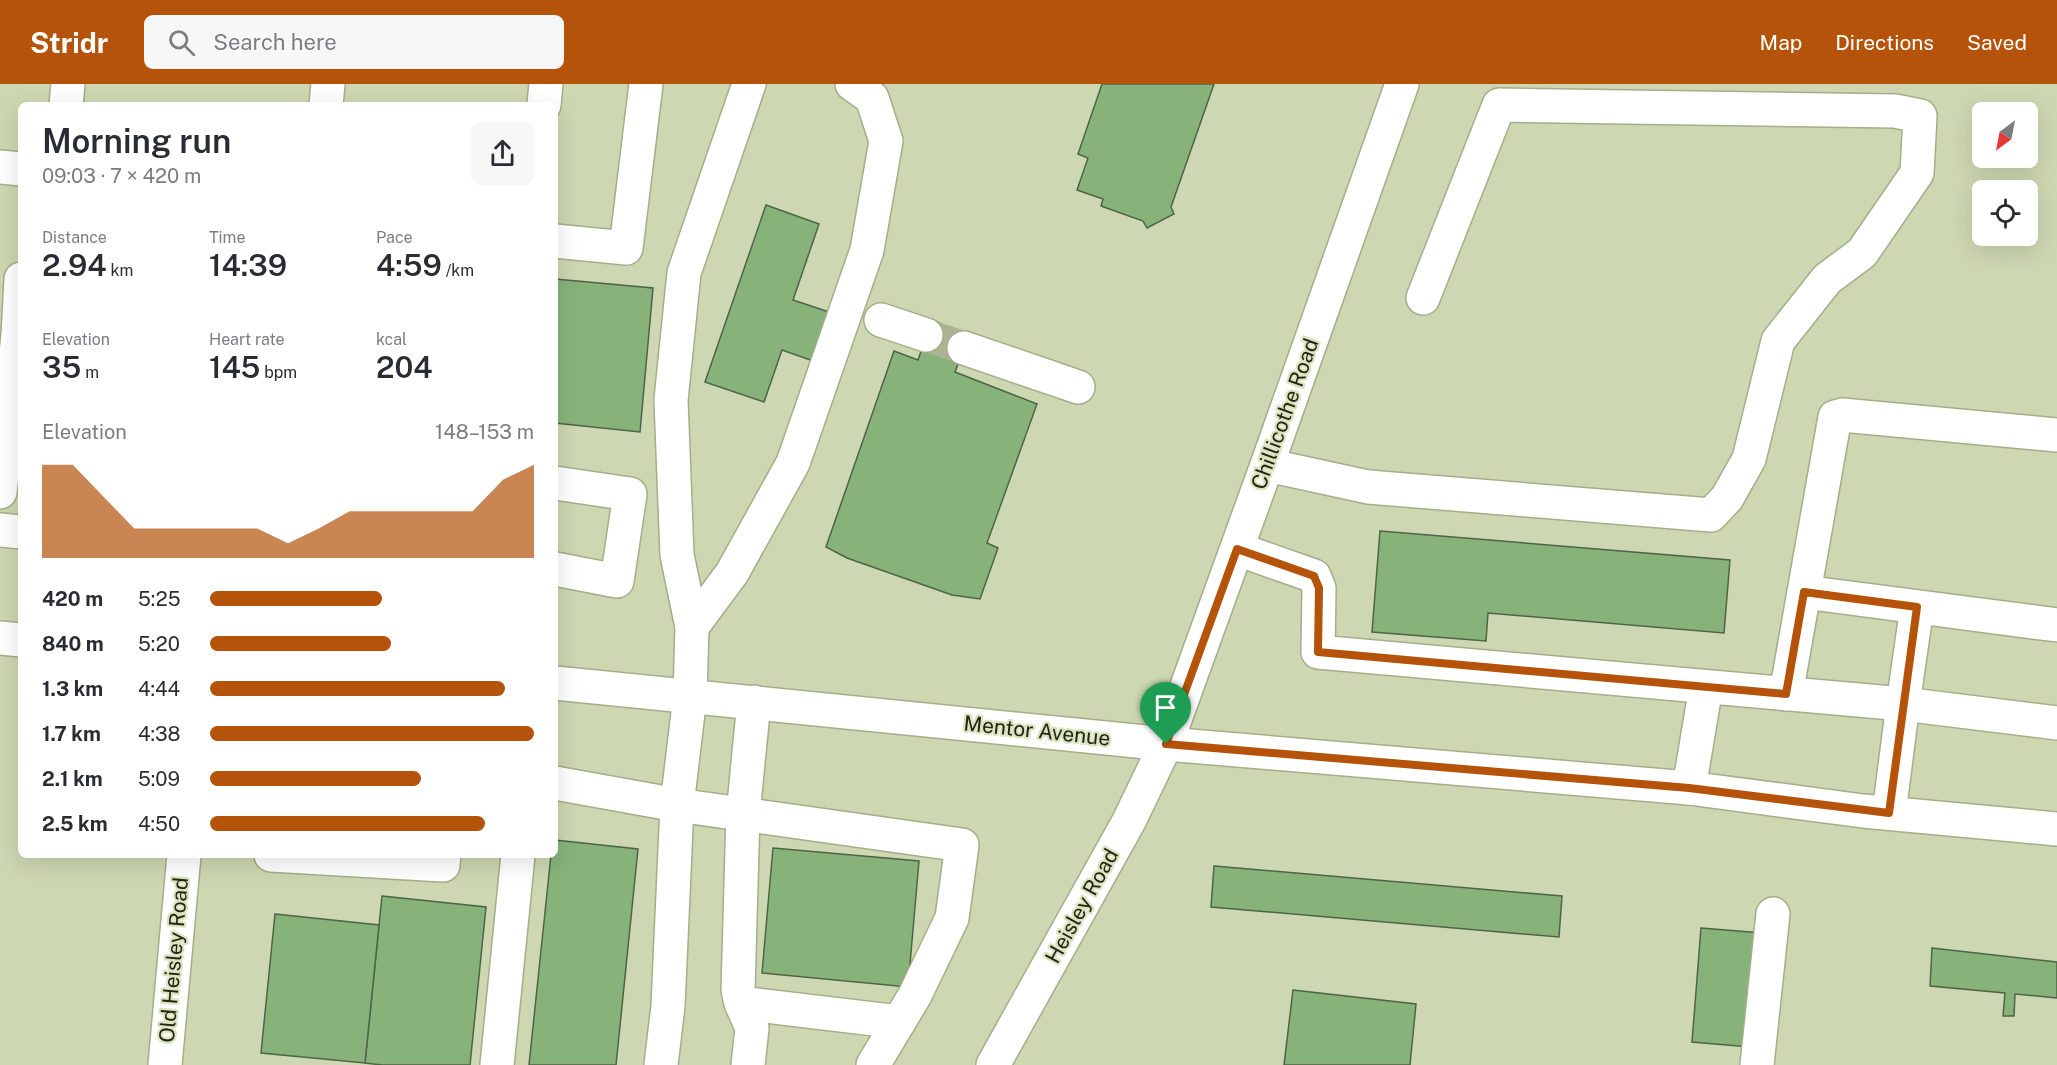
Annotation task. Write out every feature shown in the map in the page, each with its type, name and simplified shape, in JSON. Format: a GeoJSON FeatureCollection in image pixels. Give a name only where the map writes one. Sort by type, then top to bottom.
{"type":"FeatureCollection","features":[{"type":"Feature","properties":{"kind":"main road"},"geometry":{"type":"LineString","coordinates":[[66,102],[68,84]]}},
{"type":"Feature","properties":{"kind":"main road"},"geometry":{"type":"LineString","coordinates":[[326,102],[328,84]]}},
{"type":"Feature","properties":{"kind":"main road"},"geometry":{"type":"LineString","coordinates":[[544,102],[546,84]]}},
{"type":"Feature","properties":{"kind":"main road"},"geometry":{"type":"LineString","coordinates":[[558,241],[627,248],[646,84]]}},
{"type":"Feature","properties":{"kind":"main road"},"geometry":{"type":"LineString","coordinates":[[661,1065],[668,1006],[677,806],[690,696],[692,627],[677,555],[671,400],[684,273],[749,84]]}},
{"type":"Feature","properties":{"kind":"main road"},"geometry":{"type":"LineString","coordinates":[[692,627],[732,573],[793,463],[867,250],[886,141],[872,98],[852,84]]}},
{"type":"Feature","properties":{"kind":"main road","name":"Chillicothe Road"},"geometry":{"type":"LineString","coordinates":[[1166,744],[1402,84]]}},
{"type":"Feature","properties":{"kind":"main road"},"geometry":{"type":"LineString","coordinates":[[1267,465],[1368,487],[1711,515],[1727,498],[1749,459],[1778,341],[1827,279],[1862,253],[1917,173],[1920,116],[1895,111],[1499,105],[1423,298]]}},
{"type":"Feature","properties":{"kind":"main road"},"geometry":{"type":"LineString","coordinates":[[0,167],[18,169]]}},
{"type":"Feature","properties":{"kind":"main road"},"geometry":{"type":"LineString","coordinates":[[880,320],[926,335]]}},
{"type":"Feature","properties":{"kind":"main road"},"geometry":{"type":"LineString","coordinates":[[0,492],[18,344]]}},
{"type":"Feature","properties":{"kind":"main road"},"geometry":{"type":"LineString","coordinates":[[964,348],[1078,387]]}},
{"type":"Feature","properties":{"kind":"main road"},"geometry":{"type":"LineString","coordinates":[[1786,694],[1835,417],[2057,435]]}},
{"type":"Feature","properties":{"kind":"main road"},"geometry":{"type":"LineString","coordinates":[[558,483],[630,494],[617,581],[558,570]]}},
{"type":"Feature","properties":{"kind":"main road"},"geometry":{"type":"LineString","coordinates":[[0,530],[18,532]]}},
{"type":"Feature","properties":{"kind":"main road"},"geometry":{"type":"LineString","coordinates":[[1237,549],[1314,576],[1319,588],[1318,652],[1903,704],[2057,723]]}},
{"type":"Feature","properties":{"kind":"main road"},"geometry":{"type":"LineString","coordinates":[[1804,592],[2057,625]]}},
{"type":"Feature","properties":{"kind":"main road"},"geometry":{"type":"LineString","coordinates":[[1889,813],[1917,607]]}},
{"type":"Feature","properties":{"kind":"main road"},"geometry":{"type":"LineString","coordinates":[[0,639],[18,640]]}},
{"type":"Feature","properties":{"kind":"main road","name":"Mentor Avenue"},"geometry":{"type":"LineString","coordinates":[[558,682],[1166,744],[1689,788],[1889,813],[2057,829]]}},
{"type":"Feature","properties":{"kind":"main road"},"geometry":{"type":"LineString","coordinates":[[1689,788],[1706,687]]}},
{"type":"Feature","properties":{"kind":"main road"},"geometry":{"type":"LineString","coordinates":[[748,1065],[752,1028],[738,990],[743,814],[754,702]]}},
{"type":"Feature","properties":{"kind":"main road","name":"Heisley Road"},"geometry":{"type":"LineString","coordinates":[[993,1065],[1129,821],[1166,744]]}},
{"type":"Feature","properties":{"kind":"main road"},"geometry":{"type":"LineString","coordinates":[[558,784],[677,806],[962,844],[952,918],[915,995],[873,1065]]}},
{"type":"Feature","properties":{"kind":"main road","name":"Old Heisley Road"},"geometry":{"type":"LineString","coordinates":[[165,1065],[184,858]]}},
{"type":"Feature","properties":{"kind":"main road"},"geometry":{"type":"LineString","coordinates":[[332,858],[443,865],[444,858]]}},
{"type":"Feature","properties":{"kind":"main road"},"geometry":{"type":"LineString","coordinates":[[497,1065],[518,858]]}},
{"type":"Feature","properties":{"kind":"main road"},"geometry":{"type":"LineString","coordinates":[[1757,1065],[1773,914]]}},
{"type":"Feature","properties":{"kind":"main road"},"geometry":{"type":"LineString","coordinates":[[741,1003],[899,1022]]}},
{"type":"Feature","properties":{"kind":"building"},"geometry":{"type":"Polygon","coordinates":[[[1102,84],[1214,84],[1171,207],[1174,214],[1147,228],[1143,221],[1101,206],[1103,199],[1077,190],[1088,158],[1078,154],[1102,84]]]}},
{"type":"Feature","properties":{"kind":"building"},"geometry":{"type":"Polygon","coordinates":[[[766,205],[819,224],[793,300],[832,313],[816,362],[782,350],[764,402],[705,382],[766,205]]]}},
{"type":"Feature","properties":{"kind":"building"},"geometry":{"type":"Polygon","coordinates":[[[558,279],[653,288],[640,432],[558,423],[558,279]]]}},
{"type":"Feature","properties":{"kind":"building"},"geometry":{"type":"Polygon","coordinates":[[[932,319],[950,329],[970,332],[955,372],[1037,404],[987,543],[998,548],[980,599],[952,595],[847,558],[826,547],[894,351],[918,360],[932,319]]]}},
{"type":"Feature","properties":{"kind":"building"},"geometry":{"type":"Polygon","coordinates":[[[1380,531],[1730,560],[1724,633],[1488,613],[1486,641],[1372,632],[1380,531]]]}},
{"type":"Feature","properties":{"kind":"building"},"geometry":{"type":"Polygon","coordinates":[[[558,840],[638,849],[616,1065],[529,1065],[551,858],[558,858],[558,840]]]}},
{"type":"Feature","properties":{"kind":"building"},"geometry":{"type":"Polygon","coordinates":[[[773,848],[919,861],[908,987],[762,973],[773,848]]]}},
{"type":"Feature","properties":{"kind":"building"},"geometry":{"type":"Polygon","coordinates":[[[1214,866],[1562,896],[1559,937],[1211,907],[1214,866]]]}},
{"type":"Feature","properties":{"kind":"building"},"geometry":{"type":"Polygon","coordinates":[[[382,896],[486,907],[470,1065],[365,1063],[382,896]]]}},
{"type":"Feature","properties":{"kind":"building"},"geometry":{"type":"Polygon","coordinates":[[[275,914],[379,925],[365,1063],[261,1053],[275,914]]]}},
{"type":"Feature","properties":{"kind":"building"},"geometry":{"type":"Polygon","coordinates":[[[1701,928],[1762,933],[1750,1047],[1692,1042],[1701,928]]]}},
{"type":"Feature","properties":{"kind":"building"},"geometry":{"type":"Polygon","coordinates":[[[1932,948],[2057,962],[2057,998],[2015,994],[2014,1016],[2003,1016],[2005,993],[1930,986],[1932,948]]]}},
{"type":"Feature","properties":{"kind":"building"},"geometry":{"type":"Polygon","coordinates":[[[1293,990],[1416,1004],[1410,1065],[1284,1065],[1293,990]]]}},
{"type":"Feature","properties":{"kind":"tunnel"},"geometry":{"type":"LineString","coordinates":[[926,335],[964,348]]}},
{"type":"Feature","properties":{"kind":"route"},"geometry":{"type":"LineString","coordinates":[[1237,549],[1314,576],[1319,588],[1318,652],[1708,688],[1786,694],[1804,592],[1917,607],[1889,813],[1689,788],[1166,744],[1237,549]]}}]}
